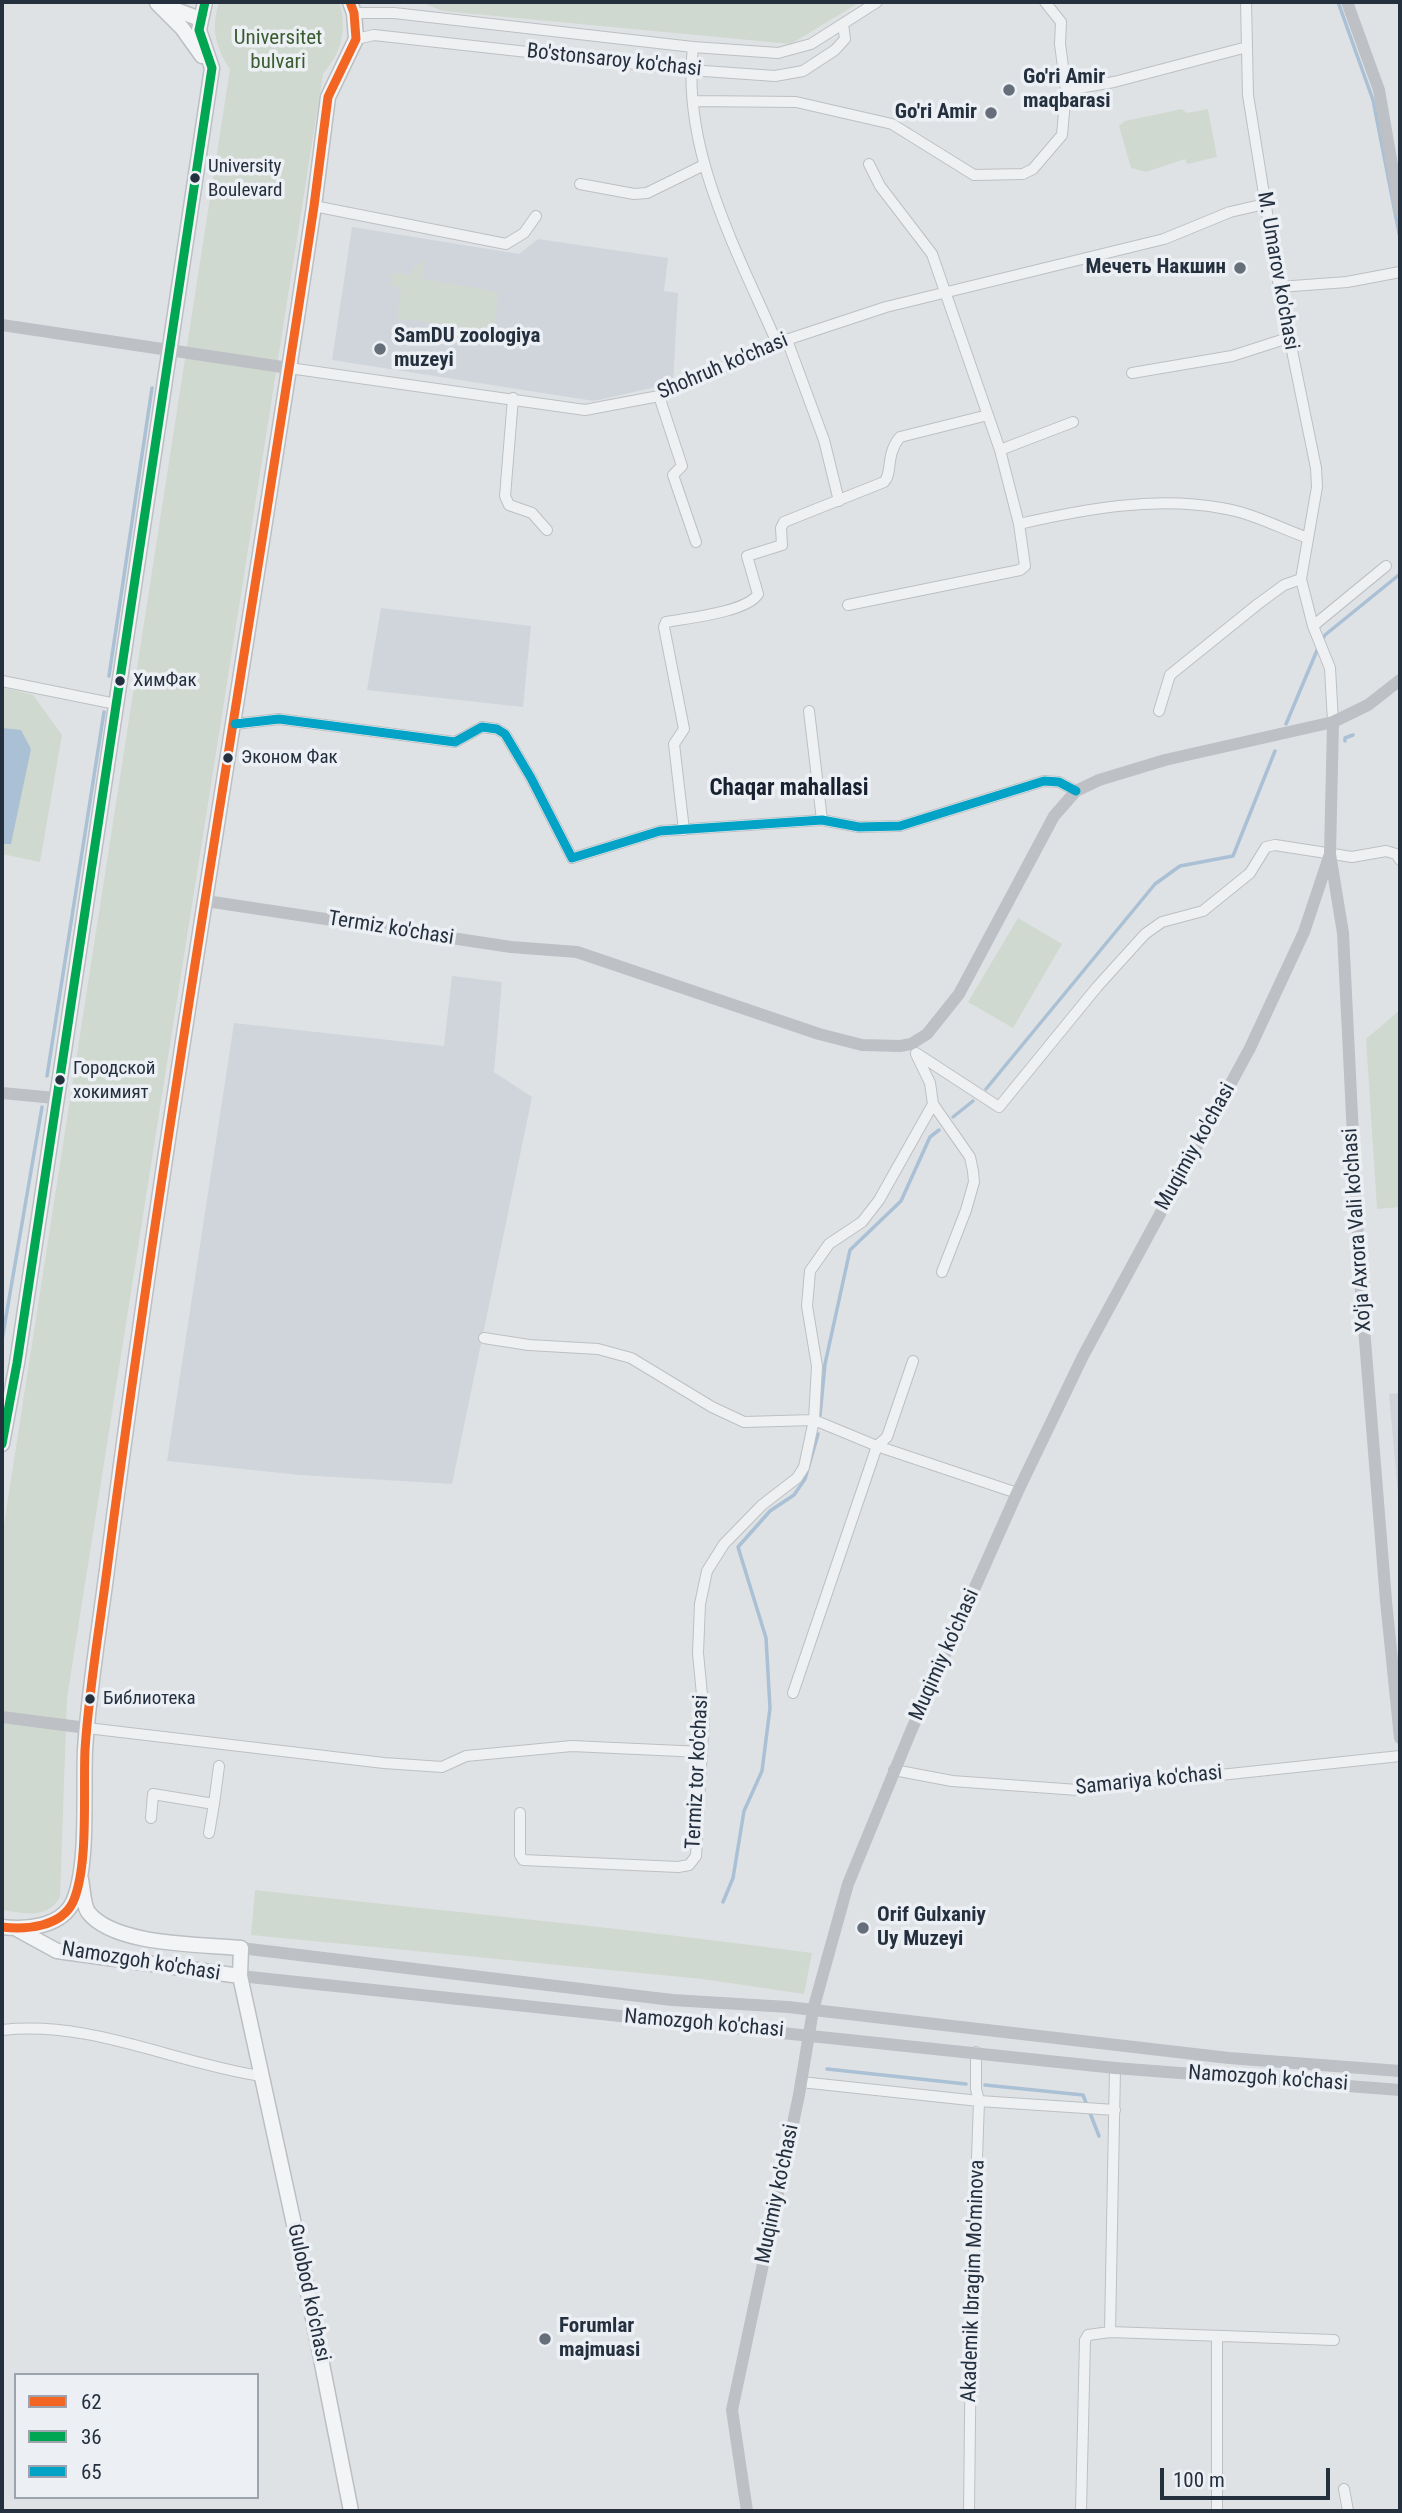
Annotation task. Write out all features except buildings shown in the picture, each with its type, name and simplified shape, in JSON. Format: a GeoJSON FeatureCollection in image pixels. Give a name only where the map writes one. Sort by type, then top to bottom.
{"type":"FeatureCollection","features":[{"type":"Feature","properties":{"kind":"main road"},"geometry":{"type":"LineString","coordinates":[[154,2],[200,19]]}},
{"type":"Feature","properties":{"kind":"main road"},"geometry":{"type":"LineString","coordinates":[[154,2],[182,28],[212,68]]}},
{"type":"Feature","properties":{"kind":"main road"},"geometry":{"type":"LineString","coordinates":[[2,1444],[17,1363],[212,68],[199,30],[205,2]]}},
{"type":"Feature","properties":{"kind":"main road"},"geometry":{"type":"LineString","coordinates":[[1347,2],[1379,90],[1400,211]]}},
{"type":"Feature","properties":{"kind":"main road"},"geometry":{"type":"LineString","coordinates":[[8,1928],[57,1922],[72,1905],[80,1876],[87,1728],[115,1503],[314,206],[328,97],[356,39],[351,5]]}},
{"type":"Feature","properties":{"kind":"main road","name":"Shohruh ko'chasi"},"geometry":{"type":"LineString","coordinates":[[2,326],[289,368]]}},
{"type":"Feature","properties":{"kind":"main road"},"geometry":{"type":"LineString","coordinates":[[913,1049],[959,994],[1054,816],[1076,791],[1134,768],[1334,722],[1367,705],[1400,680]]}},
{"type":"Feature","properties":{"kind":"main road","name":"Xo'ja Axrora Vali ko'chasi"},"geometry":{"type":"LineString","coordinates":[[1334,722],[1330,854],[1343,933],[1360,1278],[1400,1738]]}},
{"type":"Feature","properties":{"kind":"main road","name":"Muqimiy ko'chasi"},"geometry":{"type":"LineString","coordinates":[[747,2511],[732,2410],[801,2082],[813,2010],[848,1884],[894,1770],[1017,1493],[1083,1356],[1250,1048],[1304,932],[1330,854]]}},
{"type":"Feature","properties":{"kind":"main road","name":"Termiz ko'chasi"},"geometry":{"type":"LineString","coordinates":[[206,901],[511,947],[577,952],[819,1034],[876,1046],[913,1049]]}},
{"type":"Feature","properties":{"kind":"main road"},"geometry":{"type":"LineString","coordinates":[[2,1093],[55,1098]]}},
{"type":"Feature","properties":{"kind":"main road"},"geometry":{"type":"LineString","coordinates":[[2,1717],[87,1728]]}},
{"type":"Feature","properties":{"kind":"main road","name":"Namozgoh ko'chasi"},"geometry":{"type":"LineString","coordinates":[[80,1876],[87,1910],[104,1925],[125,1936],[672,2000],[813,2010],[1229,2058],[1400,2071]]}},
{"type":"Feature","properties":{"kind":"main road","name":"Namozgoh ko'chasi"},"geometry":{"type":"LineString","coordinates":[[8,1928],[58,1951],[240,1976],[543,2009],[808,2033],[1115,2068],[1400,2090]]}},
{"type":"Feature","properties":{"kind":"main road","name":"Gulobod ko'chasi"},"geometry":{"type":"LineString","coordinates":[[241,1948],[240,1976],[300,2252],[351,2511]]}},
{"type":"Feature","properties":{"kind":"main road"},"geometry":{"type":"LineString","coordinates":[[543,2009],[548,1985]]}},
{"type":"Feature","properties":{"kind":"street","name":"Bo'stonsaroy ko'chasi"},"geometry":{"type":"LineString","coordinates":[[351,5],[394,13],[693,47],[786,52],[811,44],[877,2]]}},
{"type":"Feature","properties":{"kind":"street"},"geometry":{"type":"LineString","coordinates":[[694,101],[796,102],[892,124],[974,174],[1023,174],[1033,169],[1062,135],[1066,90],[1059,44],[1061,22],[1045,2]]}},
{"type":"Feature","properties":{"kind":"street","name":"M. Umarov ko'chasi"},"geometry":{"type":"LineString","coordinates":[[1246,2],[1248,95],[1288,338],[1316,468],[1317,487],[1301,579]]}},
{"type":"Feature","properties":{"kind":"street","name":"Bo'stonsaroy ko'chasi"},"geometry":{"type":"LineString","coordinates":[[356,39],[374,35],[690,71],[775,76],[803,71],[835,50],[845,39],[843,24]]}},
{"type":"Feature","properties":{"kind":"street"},"geometry":{"type":"LineString","coordinates":[[693,47],[690,71],[704,165],[712,194],[782,341],[824,440],[839,501]]}},
{"type":"Feature","properties":{"kind":"street"},"geometry":{"type":"LineString","coordinates":[[1066,90],[1114,82],[1247,47]]}},
{"type":"Feature","properties":{"kind":"street"},"geometry":{"type":"LineString","coordinates":[[848,605],[1020,570],[1025,566],[1019,524],[1000,450],[932,254],[880,186],[869,164]]}},
{"type":"Feature","properties":{"kind":"street"},"geometry":{"type":"LineString","coordinates":[[580,184],[634,194],[647,193],[704,165]]}},
{"type":"Feature","properties":{"kind":"street","name":"Shohruh ko'chasi"},"geometry":{"type":"LineString","coordinates":[[289,368],[585,410],[659,396],[782,341],[886,307],[1164,239],[1230,212],[1265,204]]}},
{"type":"Feature","properties":{"kind":"street"},"geometry":{"type":"LineString","coordinates":[[314,206],[506,244],[524,233],[536,216]]}},
{"type":"Feature","properties":{"kind":"street"},"geometry":{"type":"LineString","coordinates":[[1279,287],[1347,282],[1400,272]]}},
{"type":"Feature","properties":{"kind":"street"},"geometry":{"type":"LineString","coordinates":[[1132,373],[1232,356],[1288,338]]}},
{"type":"Feature","properties":{"kind":"street"},"geometry":{"type":"LineString","coordinates":[[659,396],[682,466],[674,475],[696,542]]}},
{"type":"Feature","properties":{"kind":"street"},"geometry":{"type":"LineString","coordinates":[[513,398],[505,496],[509,505],[532,513],[547,530]]}},
{"type":"Feature","properties":{"kind":"street"},"geometry":{"type":"LineString","coordinates":[[684,830],[674,744],[684,729],[664,627],[666,622],[738,607],[756,598],[758,594],[747,556],[782,545],[780,528],[784,522],[888,478],[888,458],[900,437],[988,415]]}},
{"type":"Feature","properties":{"kind":"street"},"geometry":{"type":"LineString","coordinates":[[1000,450],[1073,422]]}},
{"type":"Feature","properties":{"kind":"street"},"geometry":{"type":"LineString","coordinates":[[1019,524],[1089,509],[1132,504],[1222,508],[1307,538]]}},
{"type":"Feature","properties":{"kind":"street"},"geometry":{"type":"LineString","coordinates":[[1313,626],[1387,566]]}},
{"type":"Feature","properties":{"kind":"street"},"geometry":{"type":"LineString","coordinates":[[1159,711],[1170,676],[1258,604],[1284,585],[1301,579],[1313,626],[1332,677],[1334,722]]}},
{"type":"Feature","properties":{"kind":"street"},"geometry":{"type":"LineString","coordinates":[[2,681],[116,704]]}},
{"type":"Feature","properties":{"kind":"street"},"geometry":{"type":"LineString","coordinates":[[809,712],[822,820]]}},
{"type":"Feature","properties":{"kind":"street"},"geometry":{"type":"LineString","coordinates":[[235,724],[279,719],[455,742],[482,727],[497,729],[505,734],[531,778],[572,858],[660,831],[822,820],[859,827],[900,826],[1044,781],[1059,782],[1076,791]]}},
{"type":"Feature","properties":{"kind":"street"},"geometry":{"type":"LineString","coordinates":[[913,1049],[999,1107],[1097,987],[1152,928],[1182,914],[1203,911],[1251,873],[1266,847],[1275,845],[1352,857],[1386,851],[1396,853],[1400,860]]}},
{"type":"Feature","properties":{"kind":"street"},"geometry":{"type":"LineString","coordinates":[[913,1049],[930,1083],[933,1104],[970,1157],[974,1182],[942,1272]]}},
{"type":"Feature","properties":{"kind":"street","name":"Termiz tor ko'chasi"},"geometry":{"type":"LineString","coordinates":[[520,1813],[520,1855],[523,1860],[626,1867],[689,1865],[696,1856],[704,1716],[698,1653],[700,1604],[707,1572],[724,1544],[762,1505],[797,1478],[804,1466],[814,1420],[817,1354],[807,1306],[810,1271],[828,1244],[863,1222],[880,1200],[933,1104]]}},
{"type":"Feature","properties":{"kind":"street"},"geometry":{"type":"LineString","coordinates":[[484,1338],[529,1345],[598,1349],[631,1358],[712,1407],[744,1422],[814,1420],[877,1446],[1017,1493]]}},
{"type":"Feature","properties":{"kind":"street"},"geometry":{"type":"LineString","coordinates":[[793,1693],[877,1446],[887,1437],[913,1361]]}},
{"type":"Feature","properties":{"kind":"street"},"geometry":{"type":"LineString","coordinates":[[87,1728],[442,1767],[466,1756],[488,1752],[572,1746],[702,1752]]}},
{"type":"Feature","properties":{"kind":"street","name":"Samariya ko'chasi"},"geometry":{"type":"LineString","coordinates":[[894,1770],[952,1782],[1079,1790],[1400,1756]]}},
{"type":"Feature","properties":{"kind":"street"},"geometry":{"type":"LineString","coordinates":[[209,1833],[219,1766]]}},
{"type":"Feature","properties":{"kind":"street"},"geometry":{"type":"LineString","coordinates":[[151,1818],[153,1794],[214,1804]]}},
{"type":"Feature","properties":{"kind":"street"},"geometry":{"type":"LineString","coordinates":[[2,2030],[43,2027],[112,2039],[185,2060],[261,2076]]}},
{"type":"Feature","properties":{"kind":"street","name":"Akademik Ibragim Mo'minova"},"geometry":{"type":"LineString","coordinates":[[969,2511],[971,2331],[979,2101],[976,2052]]}},
{"type":"Feature","properties":{"kind":"street"},"geometry":{"type":"LineString","coordinates":[[1110,2332],[1115,2068]]}},
{"type":"Feature","properties":{"kind":"street"},"geometry":{"type":"LineString","coordinates":[[801,2082],[979,2101],[1115,2110]]}},
{"type":"Feature","properties":{"kind":"street"},"geometry":{"type":"LineString","coordinates":[[1081,2511],[1085,2340],[1088,2335],[1110,2332],[1334,2340]]}},
{"type":"Feature","properties":{"kind":"street"},"geometry":{"type":"LineString","coordinates":[[1217,2337],[1217,2511]]}},
{"type":"Feature","properties":{"kind":"street"},"geometry":{"type":"LineString","coordinates":[[1344,2489],[1348,2511]]}},
{"type":"Feature","properties":{"kind":"shaded area"},"geometry":{"type":"Polygon","coordinates":[[[352,227],[519,254],[538,239],[668,258],[664,291],[678,293],[673,383],[594,401],[332,360],[352,227]]]}},
{"type":"Feature","properties":{"kind":"shaded area"},"geometry":{"type":"Polygon","coordinates":[[[381,608],[531,626],[523,707],[367,690],[381,608]]]}},
{"type":"Feature","properties":{"kind":"shaded area"},"geometry":{"type":"Polygon","coordinates":[[[452,976],[502,982],[494,1072],[532,1097],[452,1484],[300,1475],[167,1461],[234,1023],[444,1046],[452,976]]]}},
{"type":"Feature","properties":{"kind":"shaded area"},"geometry":{"type":"Polygon","coordinates":[[[1400,1393],[1400,1517],[1389,1394],[1400,1393]]]}},
{"type":"Feature","properties":{"kind":"green space","name":"Universitet bulvari"},"geometry":{"type":"Polygon","coordinates":[[[219,2],[339,2],[343,31],[334,58],[323,74],[67,1698],[60,1897],[49,1909],[42,1912],[19,1912],[2,1910],[2,1537],[230,69],[216,37],[215,20],[219,2]]]}},
{"type":"Feature","properties":{"kind":"green space"},"geometry":{"type":"Polygon","coordinates":[[[420,2],[860,2],[791,44],[443,11],[420,2]]]}},
{"type":"Feature","properties":{"kind":"green space"},"geometry":{"type":"Polygon","coordinates":[[[1182,109],[1187,113],[1208,109],[1217,157],[1187,164],[1185,159],[1146,172],[1131,168],[1119,126],[1125,121],[1182,109]]]}},
{"type":"Feature","properties":{"kind":"green space"},"geometry":{"type":"Polygon","coordinates":[[[424,259],[422,279],[498,292],[494,332],[407,319],[397,322],[401,287],[390,286],[392,273],[412,275],[413,268],[424,259]]]}},
{"type":"Feature","properties":{"kind":"green space"},"geometry":{"type":"Polygon","coordinates":[[[2,687],[33,695],[62,735],[40,862],[2,854],[2,687]]]}},
{"type":"Feature","properties":{"kind":"green space"},"geometry":{"type":"Polygon","coordinates":[[[1018,918],[1062,944],[1013,1028],[968,1002],[1018,918]]]}},
{"type":"Feature","properties":{"kind":"green space"},"geometry":{"type":"Polygon","coordinates":[[[1400,1010],[1400,1207],[1377,1209],[1366,1039],[1400,1010]]]}},
{"type":"Feature","properties":{"kind":"green space"},"geometry":{"type":"Polygon","coordinates":[[[255,1890],[812,1953],[804,1994],[702,1979],[251,1935],[255,1890]]]}},
{"type":"Feature","properties":{"kind":"water"},"geometry":{"type":"Polygon","coordinates":[[[2,728],[21,730],[31,749],[11,844],[2,844],[2,728]]]}},
{"type":"Feature","properties":{"kind":"waterway"},"geometry":{"type":"LineString","coordinates":[[1338,2],[1373,100],[1400,238]]}},
{"type":"Feature","properties":{"kind":"waterway"},"geometry":{"type":"LineString","coordinates":[[109,676],[152,388]]}},
{"type":"Feature","properties":{"kind":"waterway"},"geometry":{"type":"LineString","coordinates":[[1321,642],[1325,635],[1400,574]]}},
{"type":"Feature","properties":{"kind":"waterway"},"geometry":{"type":"LineString","coordinates":[[1286,724],[1318,648]]}},
{"type":"Feature","properties":{"kind":"waterway"},"geometry":{"type":"LineString","coordinates":[[47,1076],[104,712]]}},
{"type":"Feature","properties":{"kind":"waterway"},"geometry":{"type":"LineString","coordinates":[[1345,741],[1345,738],[1353,735]]}},
{"type":"Feature","properties":{"kind":"waterway"},"geometry":{"type":"LineString","coordinates":[[986,1089],[1155,884],[1180,866],[1233,856],[1275,751]]}},
{"type":"Feature","properties":{"kind":"waterway"},"geometry":{"type":"LineString","coordinates":[[953,1117],[973,1101]]}},
{"type":"Feature","properties":{"kind":"waterway"},"geometry":{"type":"LineString","coordinates":[[2,1340],[42,1107]]}},
{"type":"Feature","properties":{"kind":"waterway"},"geometry":{"type":"LineString","coordinates":[[820,1415],[825,1364],[850,1250],[901,1201],[930,1137],[939,1130]]}},
{"type":"Feature","properties":{"kind":"waterway"},"geometry":{"type":"LineString","coordinates":[[723,1902],[733,1878],[744,1811],[762,1771],[770,1708],[766,1638],[738,1547],[770,1511],[794,1495],[805,1479],[818,1434]]}},
{"type":"Feature","properties":{"kind":"waterway"},"geometry":{"type":"LineString","coordinates":[[827,2069],[966,2084]]}},
{"type":"Feature","properties":{"kind":"waterway"},"geometry":{"type":"LineString","coordinates":[[985,2085],[1083,2095],[1099,2136]]}},
{"type":"Feature","properties":{"kind":"transit line","name":"36"},"geometry":{"type":"LineString","coordinates":[[2,1444],[17,1363],[212,68],[199,30],[205,2]]}},
{"type":"Feature","properties":{"kind":"transit line","name":"62"},"geometry":{"type":"LineString","coordinates":[[2,1927],[22,1928],[52,1922],[73,1902],[78,1887],[83,1849],[89,1703],[131,1392],[181,1053],[314,206],[328,97],[356,39],[354,13],[350,2]]}},
{"type":"Feature","properties":{"kind":"transit line","name":"65"},"geometry":{"type":"LineString","coordinates":[[235,724],[279,719],[455,742],[482,727],[497,729],[505,734],[531,778],[572,858],[660,831],[822,820],[859,827],[900,826],[1044,781],[1059,782],[1076,791]]}},
{"type":"Feature","properties":{"kind":"place","name":"Go'ri Amir maqbarasi"},"geometry":{"type":"Point","coordinates":[1009,90]}},
{"type":"Feature","properties":{"kind":"place","name":"Go'ri Amir"},"geometry":{"type":"Point","coordinates":[991,113]}},
{"type":"Feature","properties":{"kind":"place","name":"University Boulevard"},"geometry":{"type":"Point","coordinates":[195,178]}},
{"type":"Feature","properties":{"kind":"place","name":"Мечеть Накшин"},"geometry":{"type":"Point","coordinates":[1240,268]}},
{"type":"Feature","properties":{"kind":"place","name":"SamDU zoologiya muzeyi"},"geometry":{"type":"Point","coordinates":[380,349]}},
{"type":"Feature","properties":{"kind":"place","name":"ХимФак"},"geometry":{"type":"Point","coordinates":[120,681]}},
{"type":"Feature","properties":{"kind":"place","name":"Эконом Фак"},"geometry":{"type":"Point","coordinates":[228,758]}},
{"type":"Feature","properties":{"kind":"place","name":"Городской хокимият"},"geometry":{"type":"Point","coordinates":[60,1080]}},
{"type":"Feature","properties":{"kind":"place","name":"Библиотека"},"geometry":{"type":"Point","coordinates":[90,1699]}},
{"type":"Feature","properties":{"kind":"place","name":"Orif Gulxaniy Uy Muzeyi"},"geometry":{"type":"Point","coordinates":[863,1928]}},
{"type":"Feature","properties":{"kind":"place","name":"Forumlar majmuasi"},"geometry":{"type":"Point","coordinates":[545,2339]}},
{"type":"Feature","properties":{"kind":"district","name":"Chaqar mahallasi"},"geometry":{"type":"Point","coordinates":[789,789]}}]}
